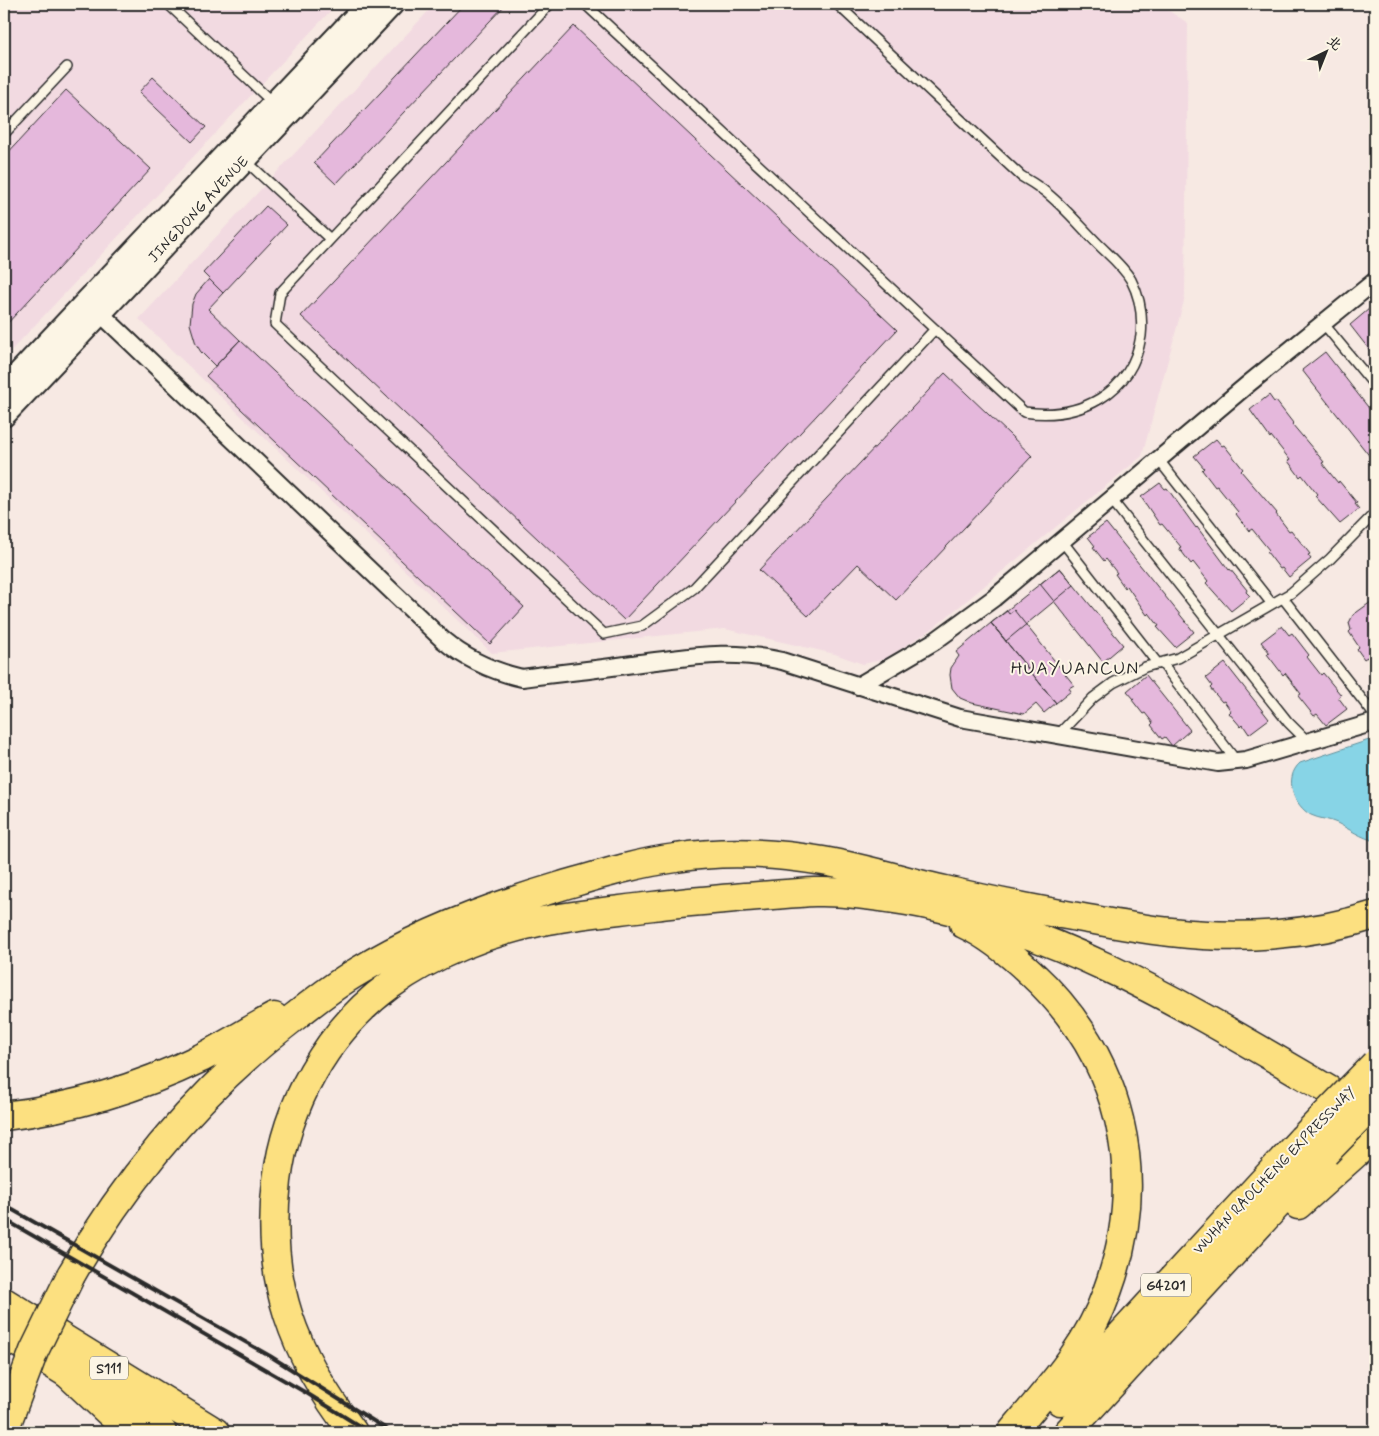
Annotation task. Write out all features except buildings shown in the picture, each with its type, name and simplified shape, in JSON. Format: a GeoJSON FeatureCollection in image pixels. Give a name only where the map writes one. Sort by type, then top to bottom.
{"type":"FeatureCollection","features":[{"type":"Feature","properties":{"kind":"highway"},"geometry":{"type":"LineString","coordinates":[[4,1116],[83,1101],[142,1083],[172,1071],[231,1042],[417,939],[498,907],[591,878],[676,858],[736,854],[766,855],[826,862],[992,902],[1142,928],[1199,935],[1238,936],[1291,932],[1333,926],[1375,915]]}},
{"type":"Feature","properties":{"kind":"highway"},"geometry":{"type":"LineString","coordinates":[[78,1280],[112,1238],[147,1188],[191,1134],[223,1101],[291,1040],[363,987],[488,937],[540,921],[682,902],[817,892],[848,894],[907,901],[967,915],[1018,930],[1103,966],[1194,1014],[1375,1116]]}},
{"type":"Feature","properties":{"kind":"highway"},"geometry":{"type":"LineString","coordinates":[[907,901],[974,930],[1007,952],[1042,982],[1070,1016],[1094,1053],[1110,1088],[1122,1129],[1127,1175],[1125,1222],[1121,1246],[1107,1293],[1086,1339],[1065,1369],[1012,1432]]}},
{"type":"Feature","properties":{"kind":"highway"},"geometry":{"type":"LineString","coordinates":[[992,902],[1109,953],[1155,976],[1375,1101]]}},
{"type":"Feature","properties":{"kind":"highway"},"geometry":{"type":"LineString","coordinates":[[352,1432],[309,1365],[299,1345],[284,1303],[275,1257],[273,1233],[279,1162],[290,1119],[308,1081],[344,1028],[360,1011],[392,984],[423,964]]}},
{"type":"Feature","properties":{"kind":"highway"},"geometry":{"type":"LineString","coordinates":[[10,1431],[50,1358],[98,1229],[123,1192],[179,1123],[211,1090],[266,1039],[354,973]]}},
{"type":"Feature","properties":{"kind":"highway","name":"WUHAN RAOCHENG EXPRESSWAY"},"geometry":{"type":"LineString","coordinates":[[1032,1432],[1184,1265],[1375,1064]]}},
{"type":"Feature","properties":{"kind":"highway","name":"WUHAN RAOCHENG EXPRESSWAY"},"geometry":{"type":"LineString","coordinates":[[1068,1432],[1170,1320],[1334,1159],[1375,1101]]}},
{"type":"Feature","properties":{"kind":"highway"},"geometry":{"type":"LineString","coordinates":[[1334,1159],[1375,1136]]}},
{"type":"Feature","properties":{"kind":"highway","name":"S111"},"geometry":{"type":"LineString","coordinates":[[4,1302],[216,1432]]}},
{"type":"Feature","properties":{"kind":"highway","name":"S111"},"geometry":{"type":"LineString","coordinates":[[4,1334],[162,1432]]}},
{"type":"Feature","properties":{"kind":"highway"},"geometry":{"type":"LineString","coordinates":[[68,1374],[130,1432]]}},
{"type":"Feature","properties":{"kind":"main road","name":"JINGDONG AVENUE"},"geometry":{"type":"LineString","coordinates":[[4,389],[368,4]]}},
{"type":"Feature","properties":{"kind":"main road","name":"JINGDONG AVENUE"},"geometry":{"type":"LineString","coordinates":[[4,415],[392,4]]}},
{"type":"Feature","properties":{"kind":"street"},"geometry":{"type":"LineString","coordinates":[[858,686],[935,641],[994,598],[1375,281]]}},
{"type":"Feature","properties":{"kind":"street"},"geometry":{"type":"LineString","coordinates":[[100,313],[443,640],[455,650],[482,666],[522,678],[709,655],[742,654],[782,661],[960,718],[1208,762],[1237,762],[1375,722]]}},
{"type":"Feature","properties":{"kind":"lane"},"geometry":{"type":"LineString","coordinates":[[168,4],[274,103]]}},
{"type":"Feature","properties":{"kind":"lane"},"geometry":{"type":"LineString","coordinates":[[550,4],[280,293],[275,324],[604,634],[642,626],[694,588],[935,329]]}},
{"type":"Feature","properties":{"kind":"lane"},"geometry":{"type":"LineString","coordinates":[[585,4],[1024,412],[1065,413],[1091,404],[1103,397],[1123,379],[1136,356],[1142,330],[1142,317],[1136,293],[1125,271],[1044,190],[1021,176],[837,4]]}},
{"type":"Feature","properties":{"kind":"lane"},"geometry":{"type":"LineString","coordinates":[[4,134],[67,67]]}},
{"type":"Feature","properties":{"kind":"lane"},"geometry":{"type":"LineString","coordinates":[[245,160],[330,239]]}},
{"type":"Feature","properties":{"kind":"lane"},"geometry":{"type":"LineString","coordinates":[[1323,323],[1375,386]]}},
{"type":"Feature","properties":{"kind":"lane"},"geometry":{"type":"LineString","coordinates":[[1158,460],[1272,604]]}},
{"type":"Feature","properties":{"kind":"lane"},"geometry":{"type":"LineString","coordinates":[[1111,499],[1288,722],[1308,742]]}},
{"type":"Feature","properties":{"kind":"lane"},"geometry":{"type":"LineString","coordinates":[[1058,735],[1103,690],[1145,667],[1178,658],[1291,593],[1330,559],[1375,513]]}},
{"type":"Feature","properties":{"kind":"lane"},"geometry":{"type":"LineString","coordinates":[[1062,541],[1237,762]]}},
{"type":"Feature","properties":{"kind":"lane"},"geometry":{"type":"LineString","coordinates":[[1283,598],[1375,716]]}},
{"type":"Feature","properties":{"kind":"shaded area"},"geometry":{"type":"Polygon","coordinates":[[[4,4],[337,4],[4,358],[4,4]]]}},
{"type":"Feature","properties":{"kind":"shaded area"},"geometry":{"type":"Polygon","coordinates":[[[435,4],[1158,4],[1188,23],[1185,297],[1142,456],[932,629],[885,659],[863,664],[835,654],[725,629],[492,653],[139,319],[435,4]]]}},
{"type":"Feature","properties":{"kind":"water"},"geometry":{"type":"Polygon","coordinates":[[[1375,738],[1375,841],[1305,811],[1296,799],[1293,791],[1292,776],[1300,763],[1375,738]]]}},
{"type":"Feature","properties":{"kind":"railway"},"geometry":{"type":"LineString","coordinates":[[4,1205],[270,1356],[391,1432]]}},
{"type":"Feature","properties":{"kind":"railway"},"geometry":{"type":"LineString","coordinates":[[4,1219],[308,1394],[369,1432]]}},
{"type":"Feature","properties":{"kind":"district","name":"HUAYUANCUN"},"geometry":{"type":"Point","coordinates":[1075,668]}}]}
